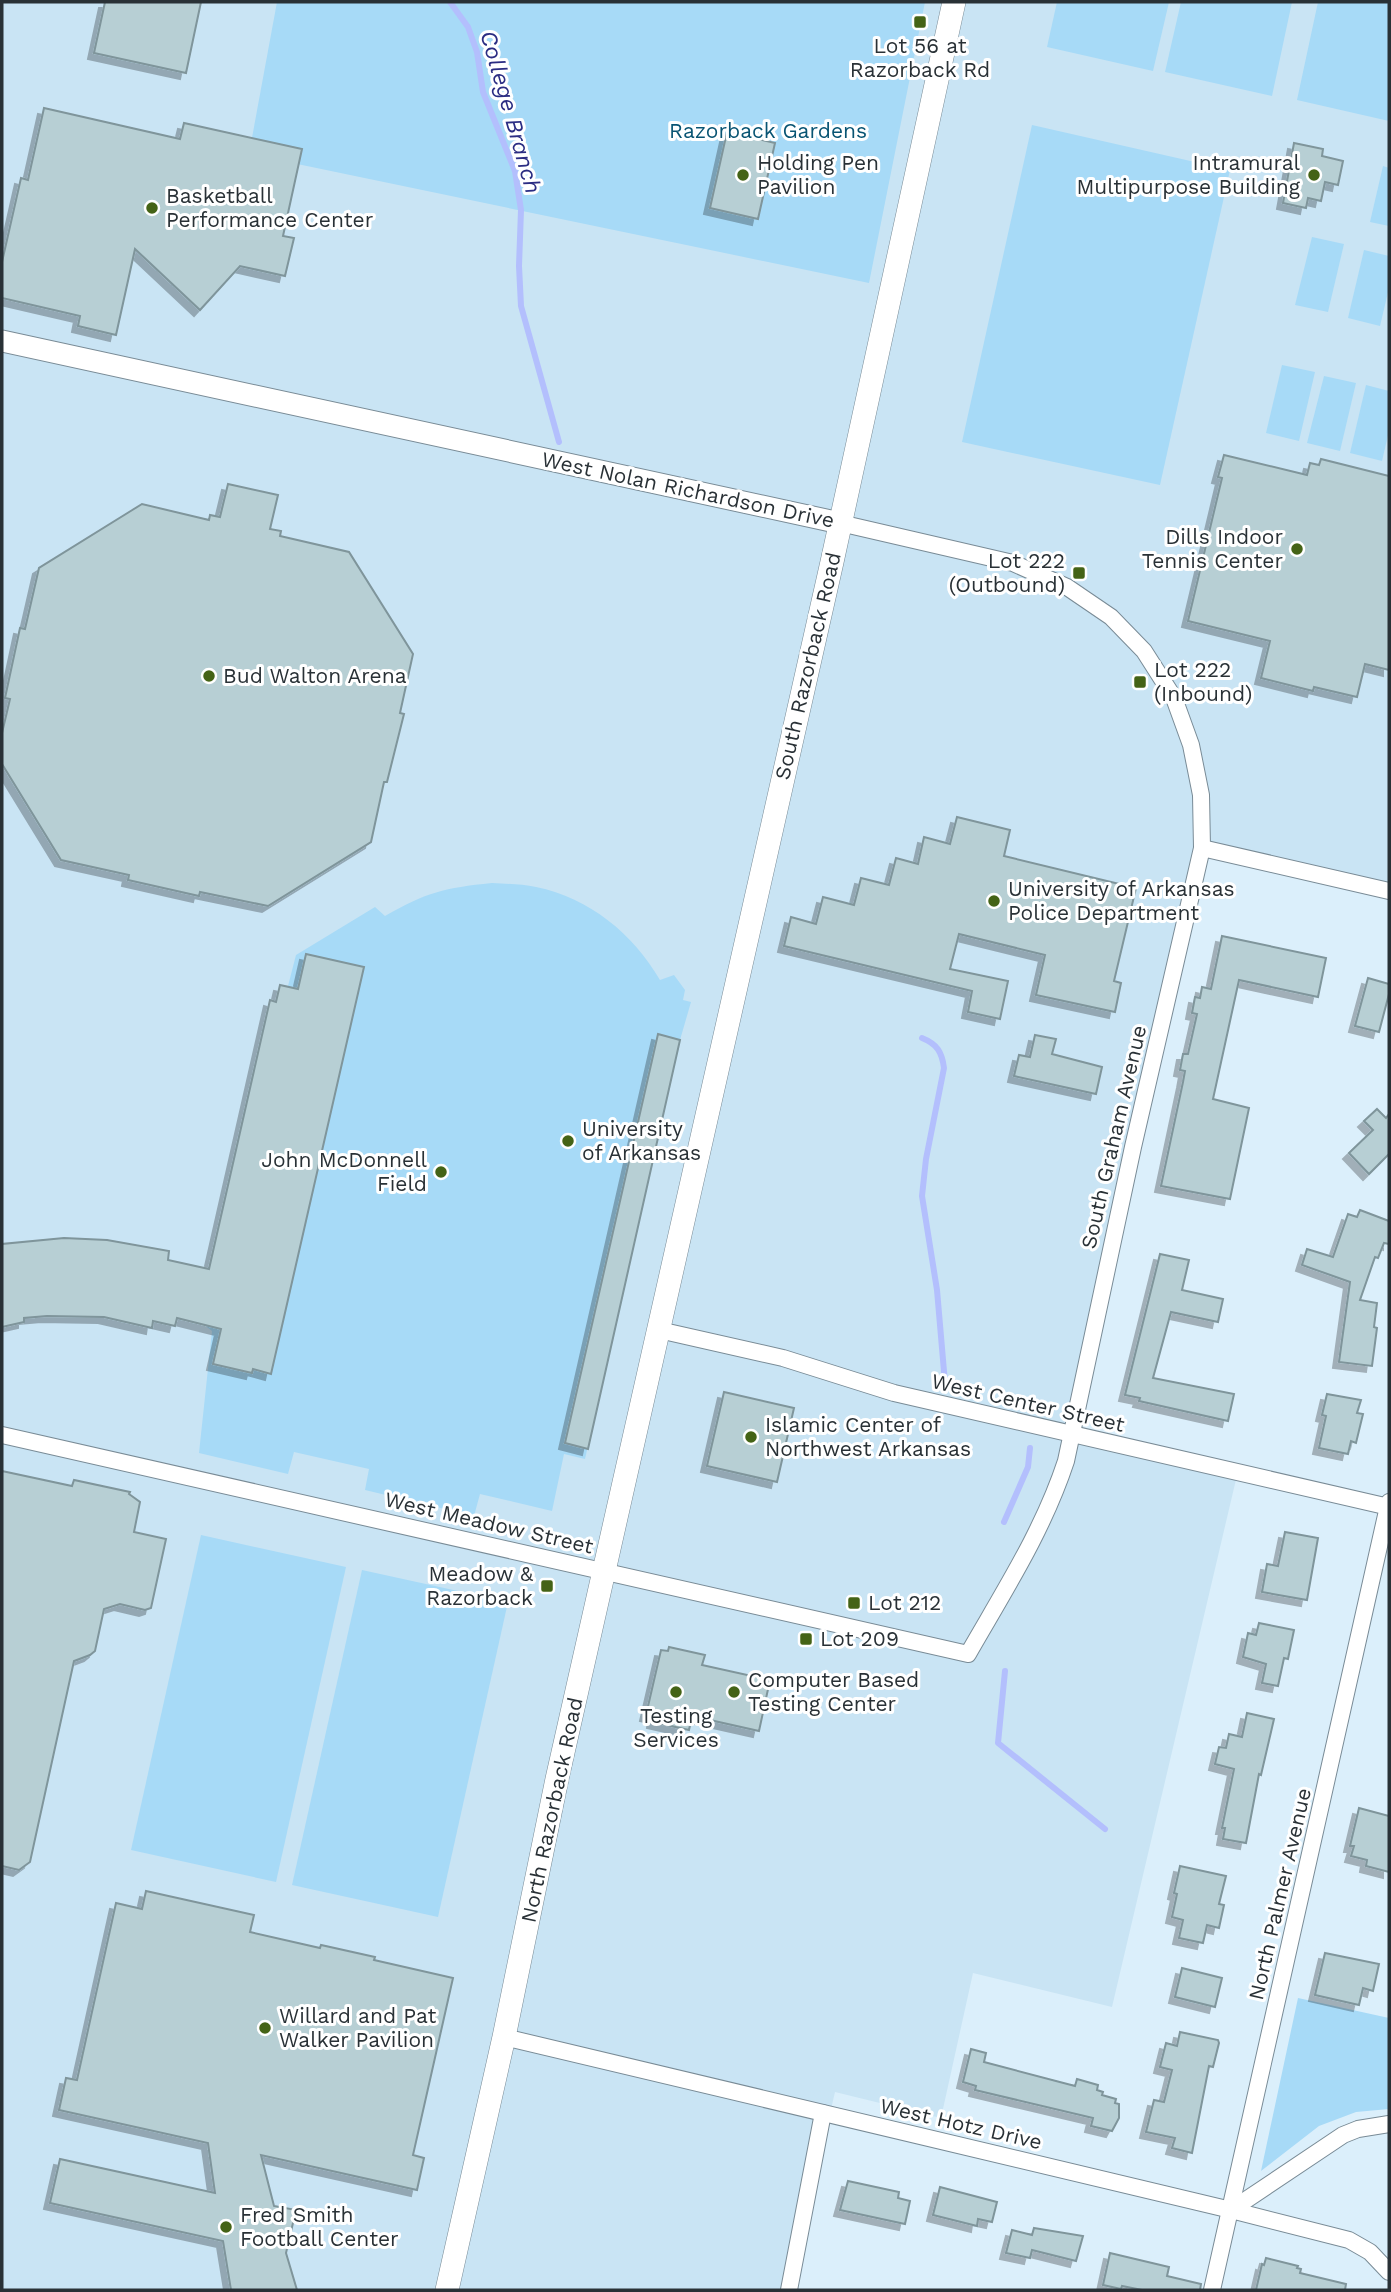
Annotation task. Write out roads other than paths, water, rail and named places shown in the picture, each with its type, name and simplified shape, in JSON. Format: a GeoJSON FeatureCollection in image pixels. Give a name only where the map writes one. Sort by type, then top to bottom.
{"type":"FeatureCollection","features":[{"type":"Feature","properties":{"kind":"main road","name":"South Razorback Road"},"geometry":{"type":"LineString","coordinates":[[659,1330],[954,2]]}},
{"type":"Feature","properties":{"kind":"main road","name":"North Razorback Road"},"geometry":{"type":"LineString","coordinates":[[447,2290],[504,2037],[557,1779],[659,1330]]}},
{"type":"Feature","properties":{"kind":"street","name":"West Nolan Richardson Drive"},"geometry":{"type":"LineString","coordinates":[[2,341],[1013,563],[1067,587],[1111,618],[1144,650],[1174,698],[1194,758],[1200,795],[1202,848]]}},
{"type":"Feature","properties":{"kind":"street"},"geometry":{"type":"LineString","coordinates":[[1202,848],[1389,891]]}},
{"type":"Feature","properties":{"kind":"street","name":"South Graham Avenue"},"geometry":{"type":"LineString","coordinates":[[968,1654],[1040,1527],[1066,1461],[1130,1160],[1202,848]]}},
{"type":"Feature","properties":{"kind":"street","name":"West Center Street"},"geometry":{"type":"LineString","coordinates":[[659,1330],[783,1358],[894,1393],[1070,1435],[1389,1505]]}},
{"type":"Feature","properties":{"kind":"street","name":"West Meadow Street"},"geometry":{"type":"LineString","coordinates":[[2,1434],[968,1654]]}},
{"type":"Feature","properties":{"kind":"street","name":"North Palmer Avenue"},"geometry":{"type":"LineString","coordinates":[[1212,2290],[1389,1505]]}},
{"type":"Feature","properties":{"kind":"street","name":"West Hotz Drive"},"geometry":{"type":"LineString","coordinates":[[504,2037],[1349,2240],[1370,2252],[1389,2272]]}},
{"type":"Feature","properties":{"kind":"street"},"geometry":{"type":"LineString","coordinates":[[789,2290],[823,2113]]}},
{"type":"Feature","properties":{"kind":"street"},"geometry":{"type":"LineString","coordinates":[[1231,2210],[1342,2135],[1358,2129],[1389,2124]]}},
{"type":"Feature","properties":{"kind":"waterway","name":"College Branch"},"geometry":{"type":"LineString","coordinates":[[450,2],[468,27],[477,52],[483,92],[515,171],[521,210],[521,306],[559,442]]}},
{"type":"Feature","properties":{"kind":"waterway","name":"College Branch"},"geometry":{"type":"LineString","coordinates":[[922,1038],[938,1049],[944,1068],[926,1159],[922,1196],[937,1290],[945,1383]]}},
{"type":"Feature","properties":{"kind":"waterway","name":"College Branch"},"geometry":{"type":"LineString","coordinates":[[1004,1522],[1028,1467],[1030,1448]]}},
{"type":"Feature","properties":{"kind":"waterway","name":"College Branch"},"geometry":{"type":"LineString","coordinates":[[1005,1671],[998,1743],[1105,1829]]}},
{"type":"Feature","properties":{"kind":"place","name":"Lot 56 at Razorback Rd"},"geometry":{"type":"Point","coordinates":[920,22]}},
{"type":"Feature","properties":{"kind":"place","name":"Holding Pen Pavilion"},"geometry":{"type":"Point","coordinates":[743,175]}},
{"type":"Feature","properties":{"kind":"place","name":"Intramural Multipurpose Building"},"geometry":{"type":"Point","coordinates":[1314,175]}},
{"type":"Feature","properties":{"kind":"place","name":"Basketball Performance Center"},"geometry":{"type":"Point","coordinates":[152,208]}},
{"type":"Feature","properties":{"kind":"place","name":"Dills Indoor Tennis Center"},"geometry":{"type":"Point","coordinates":[1297,549]}},
{"type":"Feature","properties":{"kind":"place","name":"Lot 222 (Outbound)"},"geometry":{"type":"Point","coordinates":[1079,573]}},
{"type":"Feature","properties":{"kind":"place","name":"Bud Walton Arena"},"geometry":{"type":"Point","coordinates":[209,676]}},
{"type":"Feature","properties":{"kind":"place","name":"Lot 222 (Inbound)"},"geometry":{"type":"Point","coordinates":[1140,682]}},
{"type":"Feature","properties":{"kind":"place","name":"University of Arkansas Police Department"},"geometry":{"type":"Point","coordinates":[994,901]}},
{"type":"Feature","properties":{"kind":"place","name":"University of Arkansas"},"geometry":{"type":"Point","coordinates":[568,1141]}},
{"type":"Feature","properties":{"kind":"place","name":"John McDonnell Field"},"geometry":{"type":"Point","coordinates":[441,1172]}},
{"type":"Feature","properties":{"kind":"place","name":"Islamic Center of Northwest Arkansas"},"geometry":{"type":"Point","coordinates":[751,1437]}},
{"type":"Feature","properties":{"kind":"place","name":"Meadow & Razorback"},"geometry":{"type":"Point","coordinates":[547,1586]}},
{"type":"Feature","properties":{"kind":"place","name":"Lot 212"},"geometry":{"type":"Point","coordinates":[854,1603]}},
{"type":"Feature","properties":{"kind":"place","name":"Lot 209"},"geometry":{"type":"Point","coordinates":[806,1639]}},
{"type":"Feature","properties":{"kind":"place","name":"Testing Services"},"geometry":{"type":"Point","coordinates":[676,1692]}},
{"type":"Feature","properties":{"kind":"place","name":"Computer Based Testing Center"},"geometry":{"type":"Point","coordinates":[734,1692]}},
{"type":"Feature","properties":{"kind":"place","name":"Willard and Pat Walker Pavilion"},"geometry":{"type":"Point","coordinates":[265,2028]}},
{"type":"Feature","properties":{"kind":"place","name":"Fred Smith Football Center"},"geometry":{"type":"Point","coordinates":[226,2227]}},
{"type":"Feature","properties":{"kind":"park label","name":"Razorback Gardens"},"geometry":{"type":"Point","coordinates":[768,131]}}]}
